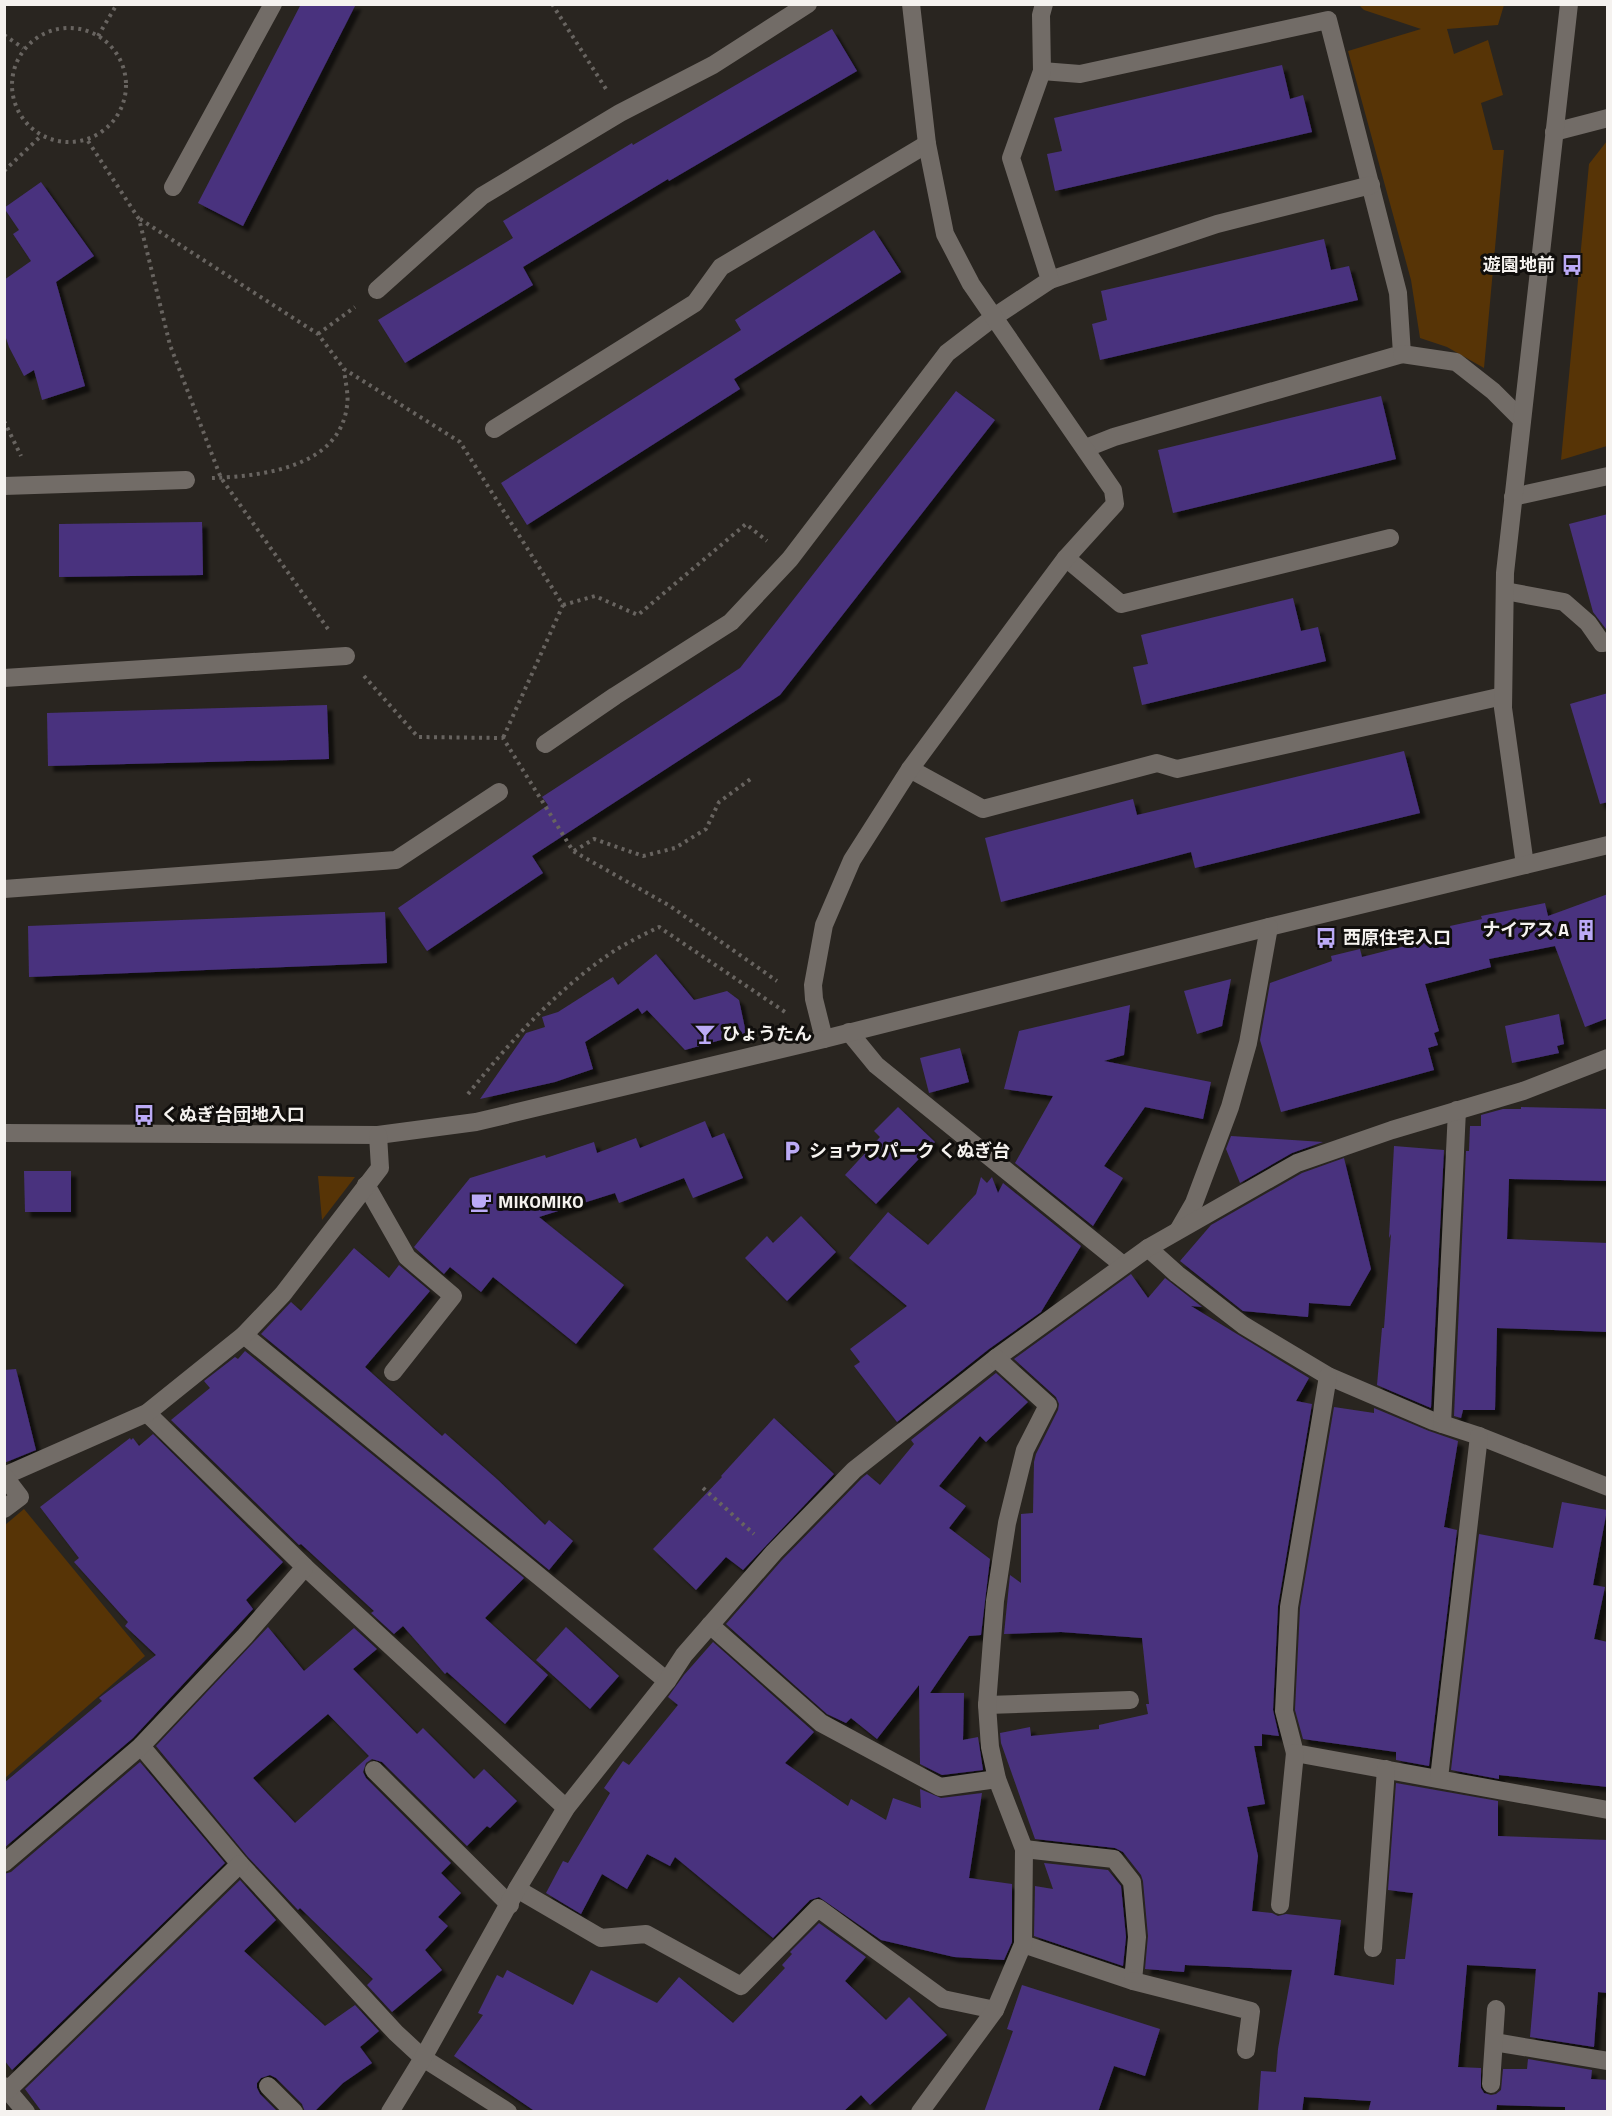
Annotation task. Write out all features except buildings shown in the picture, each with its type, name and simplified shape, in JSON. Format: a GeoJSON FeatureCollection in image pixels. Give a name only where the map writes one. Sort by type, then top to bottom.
{"type":"FeatureCollection","features":[{"type":"Feature","properties":{"kind":"street"},"geometry":{"type":"LineString","coordinates":[[173,187],[273,4]]}},
{"type":"Feature","properties":{"kind":"street"},"geometry":{"type":"LineString","coordinates":[[377,290],[482,196],[620,113],[713,65],[808,4]]}},
{"type":"Feature","properties":{"kind":"street"},"geometry":{"type":"LineString","coordinates":[[824,1039],[814,999],[813,985],[824,925],[852,861],[910,769],[1066,558],[1115,504],[1113,490],[971,284],[945,234],[927,144],[911,4]]}},
{"type":"Feature","properties":{"kind":"street"},"geometry":{"type":"LineString","coordinates":[[1044,4],[1041,15],[1042,71],[1011,158],[1050,280]]}},
{"type":"Feature","properties":{"kind":"street"},"geometry":{"type":"LineString","coordinates":[[1525,865],[1503,708],[1505,573],[1569,4]]}},
{"type":"Feature","properties":{"kind":"street"},"geometry":{"type":"LineString","coordinates":[[1042,71],[1080,74],[1328,20],[1398,292],[1402,354]]}},
{"type":"Feature","properties":{"kind":"street"},"geometry":{"type":"LineString","coordinates":[[1554,132],[1608,118]]}},
{"type":"Feature","properties":{"kind":"street"},"geometry":{"type":"LineString","coordinates":[[494,429],[695,303],[721,267],[927,144]]}},
{"type":"Feature","properties":{"kind":"street"},"geometry":{"type":"LineString","coordinates":[[545,744],[731,622],[790,560],[947,353],[994,317],[1050,280],[1216,224],[1371,185]]}},
{"type":"Feature","properties":{"kind":"street"},"geometry":{"type":"LineString","coordinates":[[1086,448],[1114,437],[1402,354],[1456,362],[1493,391],[1522,420]]}},
{"type":"Feature","properties":{"kind":"street"},"geometry":{"type":"LineString","coordinates":[[1513,497],[1608,476]]}},
{"type":"Feature","properties":{"kind":"street"},"geometry":{"type":"LineString","coordinates":[[5,487],[186,480]]}},
{"type":"Feature","properties":{"kind":"street"},"geometry":{"type":"LineString","coordinates":[[1066,558],[1121,604],[1390,538]]}},
{"type":"Feature","properties":{"kind":"street"},"geometry":{"type":"LineString","coordinates":[[1505,591],[1564,602],[1588,623],[1602,644],[1608,642]]}},
{"type":"Feature","properties":{"kind":"street"},"geometry":{"type":"LineString","coordinates":[[4,678],[346,656]]}},
{"type":"Feature","properties":{"kind":"street"},"geometry":{"type":"LineString","coordinates":[[910,769],[983,809],[1157,763],[1176,769],[1503,696]]}},
{"type":"Feature","properties":{"kind":"street"},"geometry":{"type":"LineString","coordinates":[[4,889],[396,860],[500,792]]}},
{"type":"Feature","properties":{"kind":"street"},"geometry":{"type":"LineString","coordinates":[[4,1133],[378,1135],[476,1122],[824,1039],[1269,927],[1608,845]]}},
{"type":"Feature","properties":{"kind":"street"},"geometry":{"type":"LineString","coordinates":[[1178,1230],[1194,1203],[1230,1107],[1248,1043],[1269,927]]}},
{"type":"Feature","properties":{"kind":"street"},"geometry":{"type":"LineString","coordinates":[[849,1032],[876,1065],[1123,1265]]}},
{"type":"Feature","properties":{"kind":"street"},"geometry":{"type":"LineString","coordinates":[[390,2112],[566,1808],[667,1681],[684,1655],[774,1552],[854,1470],[996,1358],[1123,1265],[1178,1230],[1297,1164],[1392,1130],[1522,1091],[1608,1058]]}},
{"type":"Feature","properties":{"kind":"street"},"geometry":{"type":"LineString","coordinates":[[1442,1424],[1457,1110]]}},
{"type":"Feature","properties":{"kind":"street"},"geometry":{"type":"LineString","coordinates":[[4,1509],[20,1497],[4,1476],[147,1413],[244,1335],[283,1294],[380,1168],[378,1135]]}},
{"type":"Feature","properties":{"kind":"street"},"geometry":{"type":"LineString","coordinates":[[366,1185],[406,1257],[453,1296],[393,1372]]}},
{"type":"Feature","properties":{"kind":"street"},"geometry":{"type":"LineString","coordinates":[[1148,1248],[1177,1274],[1243,1325],[1328,1376],[1442,1424],[1479,1436],[1608,1487]]}},
{"type":"Feature","properties":{"kind":"street"},"geometry":{"type":"LineString","coordinates":[[244,1335],[667,1681]]}},
{"type":"Feature","properties":{"kind":"street"},"geometry":{"type":"LineString","coordinates":[[920,2112],[995,2010],[1023,1944],[1024,1849],[997,1779],[990,1747],[987,1705],[995,1601],[1007,1522],[1026,1450],[1048,1405],[996,1358]]}},
{"type":"Feature","properties":{"kind":"street"},"geometry":{"type":"LineString","coordinates":[[1280,1905],[1295,1753],[1284,1711],[1289,1607],[1328,1376]]}},
{"type":"Feature","properties":{"kind":"street"},"geometry":{"type":"LineString","coordinates":[[147,1413],[305,1568],[566,1808]]}},
{"type":"Feature","properties":{"kind":"street"},"geometry":{"type":"LineString","coordinates":[[1439,1778],[1479,1436]]}},
{"type":"Feature","properties":{"kind":"street"},"geometry":{"type":"LineString","coordinates":[[4,1863],[141,1746],[305,1568]]}},
{"type":"Feature","properties":{"kind":"street"},"geometry":{"type":"LineString","coordinates":[[710,1625],[820,1723],[940,1787],[997,1779]]}},
{"type":"Feature","properties":{"kind":"street"},"geometry":{"type":"LineString","coordinates":[[987,1705],[1130,1700]]}},
{"type":"Feature","properties":{"kind":"street"},"geometry":{"type":"LineString","coordinates":[[141,1746],[240,1864],[423,2058],[508,2112]]}},
{"type":"Feature","properties":{"kind":"street"},"geometry":{"type":"LineString","coordinates":[[1295,1753],[1608,1810]]}},
{"type":"Feature","properties":{"kind":"street"},"geometry":{"type":"LineString","coordinates":[[1373,1948],[1386,1769]]}},
{"type":"Feature","properties":{"kind":"street"},"geometry":{"type":"LineString","coordinates":[[374,1770],[514,1897],[601,1938],[646,1934],[741,1986],[818,1908],[943,1999],[995,2010]]}},
{"type":"Feature","properties":{"kind":"street"},"geometry":{"type":"LineString","coordinates":[[1024,1849],[1114,1859],[1132,1882],[1137,1937],[1133,1981]]}},
{"type":"Feature","properties":{"kind":"street"},"geometry":{"type":"LineString","coordinates":[[26,2112],[6,2088],[240,1864]]}},
{"type":"Feature","properties":{"kind":"street"},"geometry":{"type":"LineString","coordinates":[[1023,1944],[1133,1981],[1251,2011],[1246,2050]]}},
{"type":"Feature","properties":{"kind":"street"},"geometry":{"type":"LineString","coordinates":[[1491,2084],[1496,2009]]}},
{"type":"Feature","properties":{"kind":"street"},"geometry":{"type":"LineString","coordinates":[[1494,2042],[1608,2061]]}},
{"type":"Feature","properties":{"kind":"street"},"geometry":{"type":"LineString","coordinates":[[268,2086],[294,2112]]}},
{"type":"Feature","properties":{"kind":"path"},"geometry":{"type":"LineString","coordinates":[[98,36],[117,4]]}},
{"type":"Feature","properties":{"kind":"path"},"geometry":{"type":"LineString","coordinates":[[552,4],[620,113]]}},
{"type":"Feature","properties":{"kind":"path"},"geometry":{"type":"LineString","coordinates":[[79,27],[107,40],[125,65],[127,96],[113,124],[88,141],[58,143],[31,130],[14,106],[11,75],[23,48],[48,30],[79,27]]}},
{"type":"Feature","properties":{"kind":"path"},"geometry":{"type":"LineString","coordinates":[[4,35],[23,48]]}},
{"type":"Feature","properties":{"kind":"path"},"geometry":{"type":"LineString","coordinates":[[4,171],[42,135]]}},
{"type":"Feature","properties":{"kind":"path"},"geometry":{"type":"LineString","coordinates":[[88,141],[140,219],[170,345],[221,478],[346,656],[418,737],[503,738]]}},
{"type":"Feature","properties":{"kind":"path"},"geometry":{"type":"LineString","coordinates":[[140,219],[318,334],[344,369],[460,442],[563,605]]}},
{"type":"Feature","properties":{"kind":"path"},"geometry":{"type":"LineString","coordinates":[[318,334],[377,290]]}},
{"type":"Feature","properties":{"kind":"path"},"geometry":{"type":"LineString","coordinates":[[186,480],[221,478],[286,469],[319,455],[341,431],[348,405],[344,369]]}},
{"type":"Feature","properties":{"kind":"path"},"geometry":{"type":"LineString","coordinates":[[4,421],[25,465]]}},
{"type":"Feature","properties":{"kind":"path"},"geometry":{"type":"LineString","coordinates":[[563,605],[595,596],[638,615],[746,524],[790,560]]}},
{"type":"Feature","properties":{"kind":"path"},"geometry":{"type":"LineString","coordinates":[[503,738],[563,605]]}},
{"type":"Feature","properties":{"kind":"path"},"geometry":{"type":"LineString","coordinates":[[503,738],[573,851],[670,906],[777,981]]}},
{"type":"Feature","properties":{"kind":"path"},"geometry":{"type":"LineString","coordinates":[[573,851],[594,839],[643,856],[675,848],[706,830],[719,802],[752,778]]}},
{"type":"Feature","properties":{"kind":"path"},"geometry":{"type":"LineString","coordinates":[[440,1127],[507,1046],[549,1002],[612,952],[659,927],[824,1039]]}},
{"type":"Feature","properties":{"kind":"path"},"geometry":{"type":"LineString","coordinates":[[703,1488],[774,1552]]}},
{"type":"Feature","properties":{"kind":"shaded area"},"geometry":{"type":"Polygon","coordinates":[[[1359,5],[1504,5],[1498,25],[1447,29],[1454,54],[1488,40],[1503,95],[1481,103],[1493,150],[1504,150],[1484,368],[1447,347],[1420,338],[1411,280],[1348,51],[1421,29],[1364,10],[1359,5]]]}},
{"type":"Feature","properties":{"kind":"shaded area"},"geometry":{"type":"Polygon","coordinates":[[[1607,141],[1607,446],[1561,460],[1589,164],[1607,141]]]}},
{"type":"Feature","properties":{"kind":"shaded area"},"geometry":{"type":"Polygon","coordinates":[[[318,1176],[355,1177],[322,1220],[318,1176]]]}},
{"type":"Feature","properties":{"kind":"shaded area"},"geometry":{"type":"Polygon","coordinates":[[[24,1509],[145,1656],[5,1778],[5,1525],[24,1509]]]}},
{"type":"Feature","properties":{"kind":"place","name":"遊園地前"},"geometry":{"type":"Point","coordinates":[1572,265]}},
{"type":"Feature","properties":{"kind":"place","name":"ナイアス A"},"geometry":{"type":"Point","coordinates":[1586,930]}},
{"type":"Feature","properties":{"kind":"place","name":"西原住宅入口"},"geometry":{"type":"Point","coordinates":[1326,938]}},
{"type":"Feature","properties":{"kind":"place","name":"ひょうたん"},"geometry":{"type":"Point","coordinates":[705,1034]}},
{"type":"Feature","properties":{"kind":"place","name":"くぬぎ台団地入口"},"geometry":{"type":"Point","coordinates":[144,1115]}},
{"type":"Feature","properties":{"kind":"place","name":"ショウワパーク くぬぎ台"},"geometry":{"type":"Point","coordinates":[792,1151]}},
{"type":"Feature","properties":{"kind":"place","name":"MIKOMIKO"},"geometry":{"type":"Point","coordinates":[481,1202]}}]}
